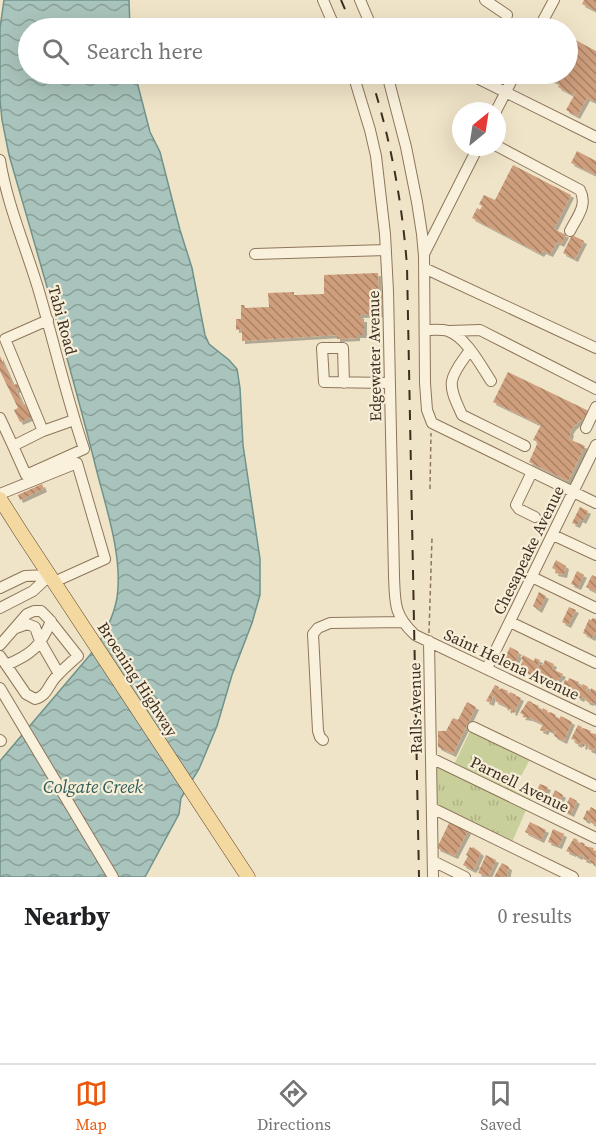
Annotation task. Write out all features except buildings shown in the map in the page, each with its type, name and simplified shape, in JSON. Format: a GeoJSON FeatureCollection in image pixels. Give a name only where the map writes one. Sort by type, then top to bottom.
{"type":"FeatureCollection","features":[{"type":"Feature","properties":{"kind":"main road","name":"Broening Highway"},"geometry":{"type":"LineString","coordinates":[[0,499],[248,877]]}},
{"type":"Feature","properties":{"kind":"street"},"geometry":{"type":"LineString","coordinates":[[323,0],[331,18]]}},
{"type":"Feature","properties":{"kind":"street"},"geometry":{"type":"LineString","coordinates":[[360,0],[368,18]]}},
{"type":"Feature","properties":{"kind":"street"},"geometry":{"type":"LineString","coordinates":[[485,0],[507,15],[506,18]]}},
{"type":"Feature","properties":{"kind":"street"},"geometry":{"type":"LineString","coordinates":[[544,18],[554,0]]}},
{"type":"Feature","properties":{"kind":"street","name":"Edgewater Avenue"},"geometry":{"type":"LineString","coordinates":[[355,84],[376,156],[386,250],[394,595],[403,622],[415,635]]}},
{"type":"Feature","properties":{"kind":"street"},"geometry":{"type":"LineString","coordinates":[[390,84],[406,147],[424,256],[427,410],[432,423],[596,503]]}},
{"type":"Feature","properties":{"kind":"street"},"geometry":{"type":"LineString","coordinates":[[496,84],[596,137]]}},
{"type":"Feature","properties":{"kind":"street"},"geometry":{"type":"LineString","coordinates":[[500,102],[510,84]]}},
{"type":"Feature","properties":{"kind":"street"},"geometry":{"type":"LineString","coordinates":[[506,151],[580,190],[584,203],[570,231]]}},
{"type":"Feature","properties":{"kind":"street"},"geometry":{"type":"LineString","coordinates":[[424,256],[474,156]]}},
{"type":"Feature","properties":{"kind":"street","name":"Tabi Road"},"geometry":{"type":"LineString","coordinates":[[0,160],[4,202],[31,263],[84,449],[26,475],[13,446]]}},
{"type":"Feature","properties":{"kind":"street"},"geometry":{"type":"LineString","coordinates":[[255,254],[386,250]]}},
{"type":"Feature","properties":{"kind":"street"},"geometry":{"type":"LineString","coordinates":[[424,268],[596,348]]}},
{"type":"Feature","properties":{"kind":"street"},"geometry":{"type":"LineString","coordinates":[[43,431],[2,334],[48,320]]}},
{"type":"Feature","properties":{"kind":"street"},"geometry":{"type":"LineString","coordinates":[[425,330],[480,330],[596,388]]}},
{"type":"Feature","properties":{"kind":"street"},"geometry":{"type":"LineString","coordinates":[[449,331],[463,341],[491,381]]}},
{"type":"Feature","properties":{"kind":"street"},"geometry":{"type":"LineString","coordinates":[[470,350],[451,382],[462,415],[525,446]]}},
{"type":"Feature","properties":{"kind":"street"},"geometry":{"type":"LineString","coordinates":[[344,383],[389,383]]}},
{"type":"Feature","properties":{"kind":"street"},"geometry":{"type":"LineString","coordinates":[[586,428],[596,407]]}},
{"type":"Feature","properties":{"kind":"street"},"geometry":{"type":"LineString","coordinates":[[0,418],[13,446],[43,431],[74,420]]}},
{"type":"Feature","properties":{"kind":"street","name":"Chesapeake Avenue"},"geometry":{"type":"LineString","coordinates":[[487,669],[595,448]]}},
{"type":"Feature","properties":{"kind":"street"},"geometry":{"type":"LineString","coordinates":[[0,494],[77,463],[105,559],[52,579],[0,608]]}},
{"type":"Feature","properties":{"kind":"street"},"geometry":{"type":"LineString","coordinates":[[532,472],[516,505],[519,510],[535,517]]}},
{"type":"Feature","properties":{"kind":"street"},"geometry":{"type":"LineString","coordinates":[[553,535],[596,555]]}},
{"type":"Feature","properties":{"kind":"street"},"geometry":{"type":"LineString","coordinates":[[0,588],[25,576],[52,579]]}},
{"type":"Feature","properties":{"kind":"street"},"geometry":{"type":"LineString","coordinates":[[532,577],[596,608]]}},
{"type":"Feature","properties":{"kind":"street"},"geometry":{"type":"LineString","coordinates":[[0,645],[27,614],[34,610],[41,611],[51,621],[78,656],[54,678],[41,698],[35,699],[26,694],[3,660],[24,658],[45,636],[51,621]]}},
{"type":"Feature","properties":{"kind":"street"},"geometry":{"type":"LineString","coordinates":[[323,740],[318,731],[313,634],[318,628],[330,623],[403,622]]}},
{"type":"Feature","properties":{"kind":"street"},"geometry":{"type":"LineString","coordinates":[[510,622],[596,663]]}},
{"type":"Feature","properties":{"kind":"street"},"geometry":{"type":"LineString","coordinates":[[15,628],[27,624],[34,627],[59,674]]}},
{"type":"Feature","properties":{"kind":"street","name":"Saint Helena Avenue"},"geometry":{"type":"LineString","coordinates":[[415,635],[596,721]]}},
{"type":"Feature","properties":{"kind":"street","name":"Ralls Avenue"},"geometry":{"type":"LineString","coordinates":[[429,641],[433,877]]}},
{"type":"Feature","properties":{"kind":"street"},"geometry":{"type":"LineString","coordinates":[[0,688],[113,877]]}},
{"type":"Feature","properties":{"kind":"street"},"geometry":{"type":"LineString","coordinates":[[473,727],[596,786]]}},
{"type":"Feature","properties":{"kind":"street","name":"Parnell Avenue"},"geometry":{"type":"LineString","coordinates":[[431,758],[596,838]]}},
{"type":"Feature","properties":{"kind":"street"},"geometry":{"type":"LineString","coordinates":[[432,808],[573,877]]}},
{"type":"Feature","properties":{"kind":"street"},"geometry":{"type":"LineString","coordinates":[[433,861],[465,877]]}},
{"type":"Feature","properties":{"kind":"path"},"geometry":{"type":"LineString","coordinates":[[430,489],[432,423]]}},
{"type":"Feature","properties":{"kind":"path","name":"Ralls Avenue"},"geometry":{"type":"LineString","coordinates":[[429,641],[432,538]]}},
{"type":"Feature","properties":{"kind":"green space"},"geometry":{"type":"Polygon","coordinates":[[[472,727],[531,757],[514,790],[531,799],[512,842],[436,809],[435,766],[450,773],[472,727]]]}},
{"type":"Feature","properties":{"kind":"water","name":"Colgate Creek"},"geometry":{"type":"Polygon","coordinates":[[[4,0],[129,0],[130,18],[18,18],[18,84],[138,84],[150,132],[160,152],[192,268],[205,335],[209,344],[237,369],[243,445],[260,559],[260,595],[217,726],[199,769],[181,798],[179,814],[145,877],[0,877],[0,761],[99,642],[107,628],[117,598],[118,566],[109,516],[65,350],[9,155],[0,100],[0,28],[4,0]]]}},
{"type":"Feature","properties":{"kind":"railway"},"geometry":{"type":"LineString","coordinates":[[341,0],[349,18]]}},
{"type":"Feature","properties":{"kind":"railway"},"geometry":{"type":"LineString","coordinates":[[373,84],[384,121],[394,169],[407,266],[419,877]]}}]}
